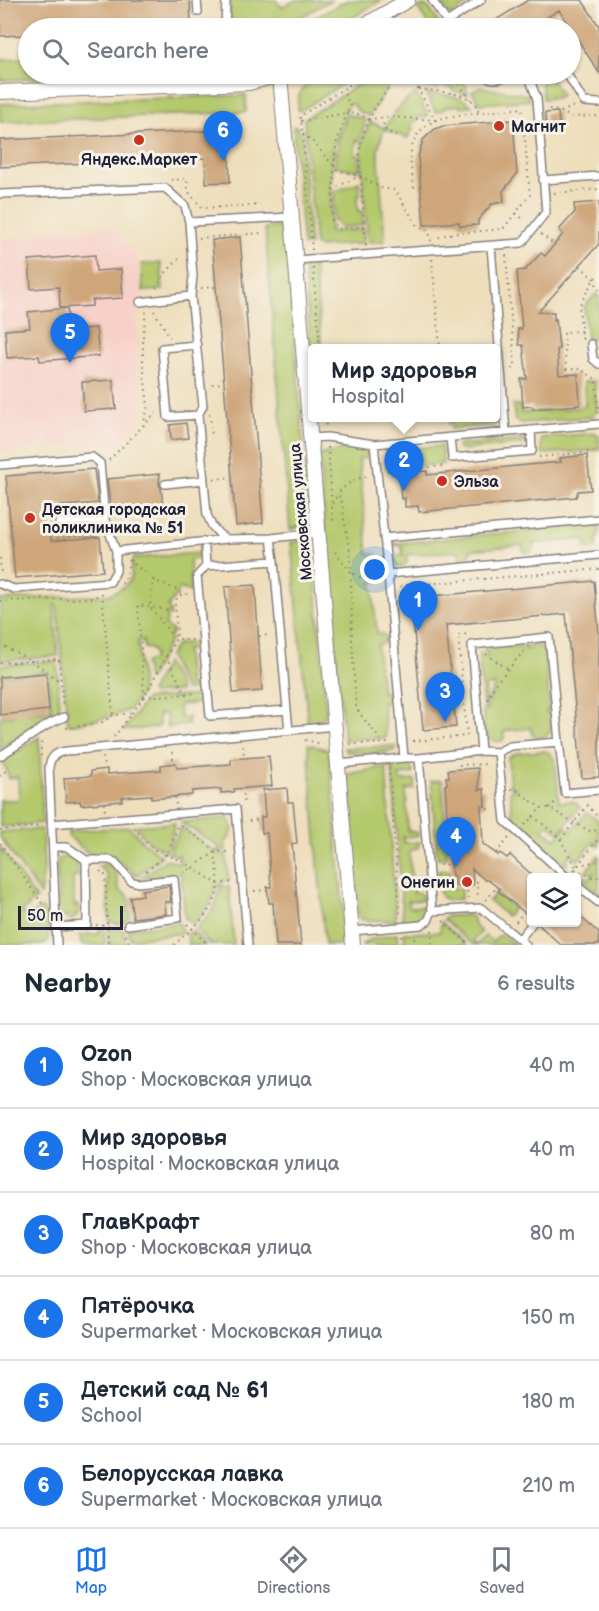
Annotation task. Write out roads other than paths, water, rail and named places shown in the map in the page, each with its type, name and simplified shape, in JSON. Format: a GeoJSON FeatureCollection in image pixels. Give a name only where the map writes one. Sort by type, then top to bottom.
{"type":"FeatureCollection","features":[{"type":"Feature","properties":{"kind":"street"},"geometry":{"type":"LineString","coordinates":[[375,18],[399,2]]}},
{"type":"Feature","properties":{"kind":"street"},"geometry":{"type":"LineString","coordinates":[[0,92],[88,84]]}},
{"type":"Feature","properties":{"kind":"street","name":"Московская улица"},"geometry":{"type":"LineString","coordinates":[[283,84],[308,402]]}},
{"type":"Feature","properties":{"kind":"street","name":"Московская улица"},"geometry":{"type":"LineString","coordinates":[[310,422],[353,938]]}},
{"type":"Feature","properties":{"kind":"lane"},"geometry":{"type":"LineString","coordinates":[[197,0],[198,12]]}},
{"type":"Feature","properties":{"kind":"lane"},"geometry":{"type":"LineString","coordinates":[[225,18],[226,0]]}},
{"type":"Feature","properties":{"kind":"lane"},"geometry":{"type":"LineString","coordinates":[[432,0],[444,18]]}},
{"type":"Feature","properties":{"kind":"lane"},"geometry":{"type":"LineString","coordinates":[[458,18],[481,0]]}},
{"type":"Feature","properties":{"kind":"lane"},"geometry":{"type":"LineString","coordinates":[[296,260],[362,260],[522,243],[546,212],[537,99],[532,84]]}},
{"type":"Feature","properties":{"kind":"lane"},"geometry":{"type":"LineString","coordinates":[[573,84],[584,102],[599,103]]}},
{"type":"Feature","properties":{"kind":"lane"},"geometry":{"type":"LineString","coordinates":[[543,180],[599,176]]}},
{"type":"Feature","properties":{"kind":"lane"},"geometry":{"type":"LineString","coordinates":[[0,194],[165,188],[185,206],[189,222],[193,276],[191,292],[201,385],[202,406],[198,415],[207,515],[212,526],[227,539]]}},
{"type":"Feature","properties":{"kind":"lane"},"geometry":{"type":"LineString","coordinates":[[189,222],[292,217]]}},
{"type":"Feature","properties":{"kind":"lane"},"geometry":{"type":"LineString","coordinates":[[491,246],[496,344]]}},
{"type":"Feature","properties":{"kind":"lane"},"geometry":{"type":"LineString","coordinates":[[144,301],[191,292]]}},
{"type":"Feature","properties":{"kind":"lane"},"geometry":{"type":"LineString","coordinates":[[591,344],[593,359],[599,364]]}},
{"type":"Feature","properties":{"kind":"lane"},"geometry":{"type":"LineString","coordinates":[[196,345],[162,348],[168,417],[198,415]]}},
{"type":"Feature","properties":{"kind":"lane"},"geometry":{"type":"LineString","coordinates":[[500,403],[506,432]]}},
{"type":"Feature","properties":{"kind":"lane"},"geometry":{"type":"LineString","coordinates":[[311,438],[327,437],[374,444],[531,430],[597,420]]}},
{"type":"Feature","properties":{"kind":"lane"},"geometry":{"type":"LineString","coordinates":[[450,437],[452,458],[532,450],[531,430]]}},
{"type":"Feature","properties":{"kind":"lane"},"geometry":{"type":"LineString","coordinates":[[374,444],[404,758]]}},
{"type":"Feature","properties":{"kind":"lane"},"geometry":{"type":"LineString","coordinates":[[0,465],[92,457],[100,463],[105,520],[116,551],[116,571],[110,582],[14,589],[0,584]]}},
{"type":"Feature","properties":{"kind":"lane"},"geometry":{"type":"LineString","coordinates":[[165,484],[204,480]]}},
{"type":"Feature","properties":{"kind":"lane"},"geometry":{"type":"LineString","coordinates":[[384,538],[599,519]]}},
{"type":"Feature","properties":{"kind":"lane"},"geometry":{"type":"LineString","coordinates":[[59,523],[105,520]]}},
{"type":"Feature","properties":{"kind":"lane"},"geometry":{"type":"LineString","coordinates":[[116,551],[227,539],[271,538],[319,533]]}},
{"type":"Feature","properties":{"kind":"lane"},"geometry":{"type":"LineString","coordinates":[[271,538],[289,731]]}},
{"type":"Feature","properties":{"kind":"lane"},"geometry":{"type":"LineString","coordinates":[[205,549],[206,566]]}},
{"type":"Feature","properties":{"kind":"lane"},"geometry":{"type":"LineString","coordinates":[[388,574],[599,555]]}},
{"type":"Feature","properties":{"kind":"lane"},"geometry":{"type":"LineString","coordinates":[[274,561],[206,566],[197,576],[198,594],[210,716],[287,710]]}},
{"type":"Feature","properties":{"kind":"lane"},"geometry":{"type":"LineString","coordinates":[[481,751],[472,645],[549,637],[565,793],[599,790]]}},
{"type":"Feature","properties":{"kind":"lane"},"geometry":{"type":"LineString","coordinates":[[0,756],[49,724],[64,717]]}},
{"type":"Feature","properties":{"kind":"lane"},"geometry":{"type":"LineString","coordinates":[[57,945],[49,767],[53,755],[60,752],[108,747],[335,726]]}},
{"type":"Feature","properties":{"kind":"lane"},"geometry":{"type":"LineString","coordinates":[[338,764],[481,751],[498,752],[510,746],[559,742]]}},
{"type":"Feature","properties":{"kind":"lane"},"geometry":{"type":"LineString","coordinates":[[498,752],[505,821],[562,873]]}},
{"type":"Feature","properties":{"kind":"lane"},"geometry":{"type":"LineString","coordinates":[[353,938],[400,927],[421,926],[428,921],[432,911],[419,758]]}},
{"type":"Feature","properties":{"kind":"lane"},"geometry":{"type":"LineString","coordinates":[[51,824],[236,808],[248,945]]}},
{"type":"Feature","properties":{"kind":"lane"},"geometry":{"type":"LineString","coordinates":[[53,847],[67,847],[86,860],[115,862],[131,881],[138,883],[174,879],[178,918],[128,925]]}},
{"type":"Feature","properties":{"kind":"lane"},"geometry":{"type":"LineString","coordinates":[[56,927],[87,925],[86,860]]}},
{"type":"Feature","properties":{"kind":"lane"},"geometry":{"type":"LineString","coordinates":[[581,889],[599,903]]}},
{"type":"Feature","properties":{"kind":"lane"},"geometry":{"type":"LineString","coordinates":[[432,911],[481,908],[522,936],[526,945]]}},
{"type":"Feature","properties":{"kind":"lane"},"geometry":{"type":"LineString","coordinates":[[522,936],[529,927]]}},
{"type":"Feature","properties":{"kind":"place","name":"Магнит"},"geometry":{"type":"Point","coordinates":[499,126]}},
{"type":"Feature","properties":{"kind":"place","name":"Яндекс.Маркет"},"geometry":{"type":"Point","coordinates":[139,140]}},
{"type":"Feature","properties":{"kind":"place","name":"Белорусская лавка"},"geometry":{"type":"Point","coordinates":[223,161]}},
{"type":"Feature","properties":{"kind":"place","name":"Детский сад № 61"},"geometry":{"type":"Point","coordinates":[70,363]}},
{"type":"Feature","properties":{"kind":"place","name":"Эльза"},"geometry":{"type":"Point","coordinates":[442,481]}},
{"type":"Feature","properties":{"kind":"place","name":"Мир здоровья"},"geometry":{"type":"Point","coordinates":[404,491]}},
{"type":"Feature","properties":{"kind":"place","name":"Детская городская поликлиника № 51"},"geometry":{"type":"Point","coordinates":[30,518]}},
{"type":"Feature","properties":{"kind":"place","name":"Ozon"},"geometry":{"type":"Point","coordinates":[418,631]}},
{"type":"Feature","properties":{"kind":"place","name":"ГлавКрафт"},"geometry":{"type":"Point","coordinates":[445,722]}},
{"type":"Feature","properties":{"kind":"place","name":"Пятёрочка"},"geometry":{"type":"Point","coordinates":[456,867]}},
{"type":"Feature","properties":{"kind":"place","name":"Онегин"},"geometry":{"type":"Point","coordinates":[467,882]}}]}
